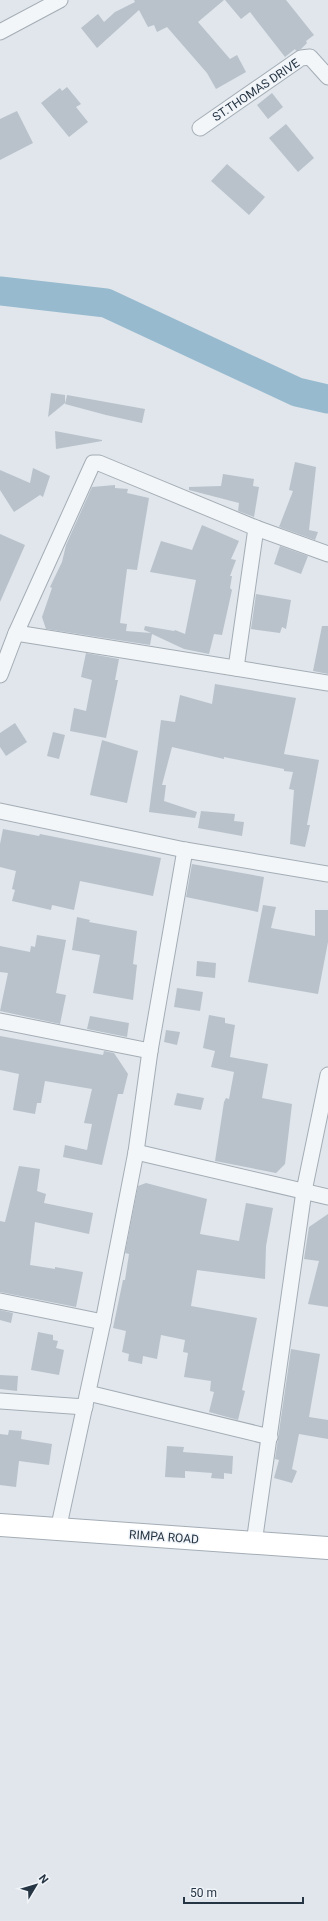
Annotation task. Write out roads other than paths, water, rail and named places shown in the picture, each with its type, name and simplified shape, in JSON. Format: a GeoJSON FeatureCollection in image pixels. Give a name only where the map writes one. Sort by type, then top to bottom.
{"type":"FeatureCollection","features":[{"type":"Feature","properties":{"kind":"street"},"geometry":{"type":"LineString","coordinates":[[0,32],[60,0]]}},
{"type":"Feature","properties":{"kind":"street","name":"ST.THOMAS DRIVE"},"geometry":{"type":"LineString","coordinates":[[200,128],[301,58],[310,57],[328,77]]}},
{"type":"Feature","properties":{"kind":"street"},"geometry":{"type":"LineString","coordinates":[[0,676],[16,633],[92,463],[99,463],[256,528],[328,554]]}},
{"type":"Feature","properties":{"kind":"street"},"geometry":{"type":"LineString","coordinates":[[236,668],[256,528]]}},
{"type":"Feature","properties":{"kind":"street"},"geometry":{"type":"LineString","coordinates":[[16,633],[328,683]]}},
{"type":"Feature","properties":{"kind":"street"},"geometry":{"type":"LineString","coordinates":[[0,811],[185,850],[328,874]]}},
{"type":"Feature","properties":{"kind":"street"},"geometry":{"type":"LineString","coordinates":[[58,1530],[87,1400],[136,1152],[150,1051],[185,850]]}},
{"type":"Feature","properties":{"kind":"street"},"geometry":{"type":"LineString","coordinates":[[0,1021],[150,1051]]}},
{"type":"Feature","properties":{"kind":"street"},"geometry":{"type":"LineString","coordinates":[[254,1543],[304,1191],[328,1075]]}},
{"type":"Feature","properties":{"kind":"street"},"geometry":{"type":"LineString","coordinates":[[136,1152],[328,1197]]}},
{"type":"Feature","properties":{"kind":"street"},"geometry":{"type":"LineString","coordinates":[[0,1301],[103,1322]]}},
{"type":"Feature","properties":{"kind":"street"},"geometry":{"type":"LineString","coordinates":[[0,1401],[87,1400],[270,1437]]}},
{"type":"Feature","properties":{"kind":"street","name":"RIMPA ROAD"},"geometry":{"type":"LineString","coordinates":[[0,1525],[328,1548]]}},
{"type":"Feature","properties":{"kind":"waterway"},"geometry":{"type":"LineString","coordinates":[[0,291],[106,303],[297,392],[328,399]]}}]}
